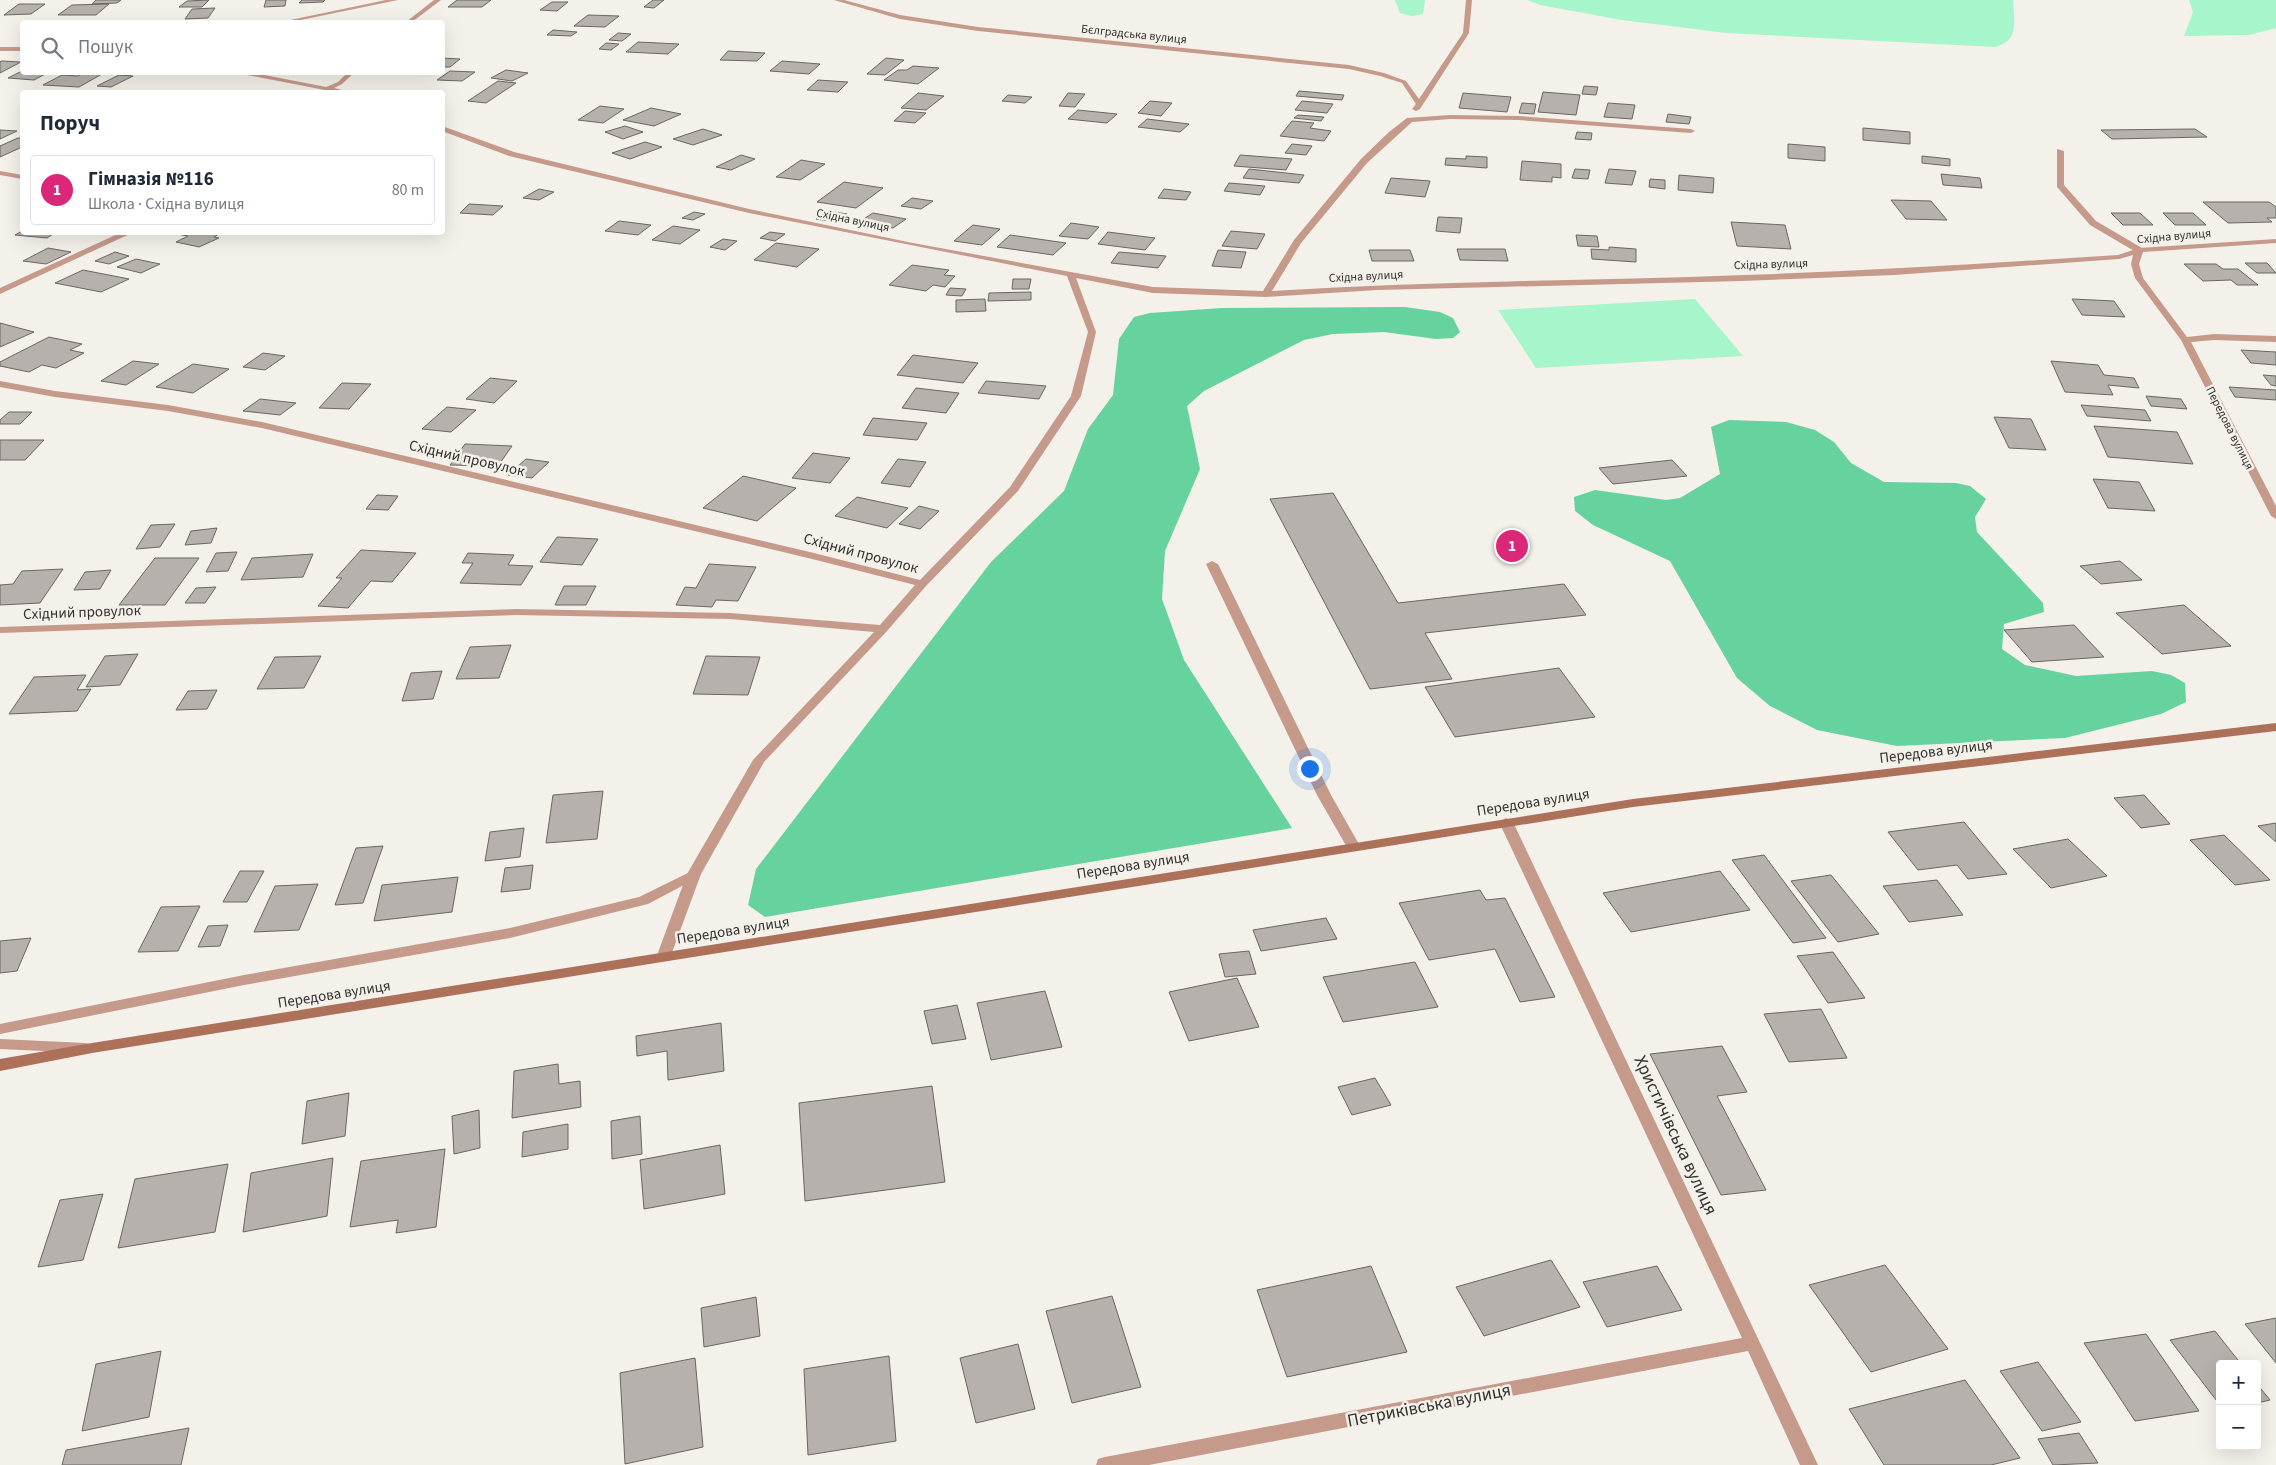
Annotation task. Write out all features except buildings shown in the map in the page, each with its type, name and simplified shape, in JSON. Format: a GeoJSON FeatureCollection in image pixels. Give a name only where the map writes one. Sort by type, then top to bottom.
{"type":"FeatureCollection","features":[{"type":"Feature","properties":{"kind":"street"},"geometry":{"type":"LineString","coordinates":[[294,20],[395,0]]}},
{"type":"Feature","properties":{"kind":"street"},"geometry":{"type":"LineString","coordinates":[[412,20],[438,0]]}},
{"type":"Feature","properties":{"kind":"street","name":"Бєлградська вулиця"},"geometry":{"type":"LineString","coordinates":[[837,0],[900,18],[1349,67],[1382,74],[1404,82],[1419,103]]}},
{"type":"Feature","properties":{"kind":"street"},"geometry":{"type":"LineString","coordinates":[[1266,294],[1297,242],[1364,161],[1392,134],[1410,120],[1419,103],[1466,33],[1469,0]]}},
{"type":"Feature","properties":{"kind":"street"},"geometry":{"type":"LineString","coordinates":[[0,49],[20,49]]}},
{"type":"Feature","properties":{"kind":"street"},"geometry":{"type":"LineString","coordinates":[[251,75],[332,90],[349,75]]}},
{"type":"Feature","properties":{"kind":"street"},"geometry":{"type":"LineString","coordinates":[[1410,120],[1450,117],[1518,118],[1691,131]]}},
{"type":"Feature","properties":{"kind":"street","name":"Східна вулиця"},"geometry":{"type":"LineString","coordinates":[[445,130],[458,136],[512,154],[749,211],[1071,276],[1153,290],[1266,294],[1377,287],[1894,272],[2119,257],[2140,250],[2276,241]]}},
{"type":"Feature","properties":{"kind":"street"},"geometry":{"type":"LineString","coordinates":[[445,134],[458,136]]}},
{"type":"Feature","properties":{"kind":"street"},"geometry":{"type":"LineString","coordinates":[[2060,151],[2060,185],[2093,223],[2140,250]]}},
{"type":"Feature","properties":{"kind":"street"},"geometry":{"type":"LineString","coordinates":[[0,173],[20,177]]}},
{"type":"Feature","properties":{"kind":"street"},"geometry":{"type":"LineString","coordinates":[[0,291],[123,235]]}},
{"type":"Feature","properties":{"kind":"street","name":"Передова вулиця"},"geometry":{"type":"LineString","coordinates":[[2140,250],[2135,264],[2139,278],[2185,340],[2276,516]]}},
{"type":"Feature","properties":{"kind":"street","name":"Східний провулок"},"geometry":{"type":"LineString","coordinates":[[662,958],[694,874],[759,760],[884,629],[922,584],[1014,489],[1076,396],[1092,332],[1071,276]]}},
{"type":"Feature","properties":{"kind":"street"},"geometry":{"type":"LineString","coordinates":[[2185,340],[2214,337],[2276,339]]}},
{"type":"Feature","properties":{"kind":"street","name":"Східний провулок"},"geometry":{"type":"LineString","coordinates":[[0,384],[55,394],[168,408],[262,425],[814,556],[922,584]]}},
{"type":"Feature","properties":{"kind":"street"},"geometry":{"type":"LineString","coordinates":[[1212,564],[1324,795],[1353,846]]}},
{"type":"Feature","properties":{"kind":"street","name":"Східний провулок"},"geometry":{"type":"LineString","coordinates":[[0,630],[516,612],[730,616],[884,629]]}},
{"type":"Feature","properties":{"kind":"street","name":"Передова вулиця"},"geometry":{"type":"LineString","coordinates":[[0,1065],[92,1048],[1633,803],[2276,727]]}},
{"type":"Feature","properties":{"kind":"street","name":"Христичівська вулиця"},"geometry":{"type":"LineString","coordinates":[[1506,822],[1809,1465]]}},
{"type":"Feature","properties":{"kind":"street"},"geometry":{"type":"LineString","coordinates":[[0,1030],[244,980],[510,933],[643,901],[694,874]]}},
{"type":"Feature","properties":{"kind":"street"},"geometry":{"type":"LineString","coordinates":[[0,1044],[92,1048]]}},
{"type":"Feature","properties":{"kind":"street","name":"Петриківська вулиця"},"geometry":{"type":"LineString","coordinates":[[1105,1465],[1753,1343]]}},
{"type":"Feature","properties":{"kind":"green space"},"geometry":{"type":"Polygon","coordinates":[[[1395,0],[1425,0],[1423,14],[1412,16],[1400,13],[1395,0]]]}},
{"type":"Feature","properties":{"kind":"green space"},"geometry":{"type":"Polygon","coordinates":[[[1527,0],[2013,0],[2014,29],[2008,40],[1995,47],[1727,33],[1622,20],[1540,5],[1527,0]]]}},
{"type":"Feature","properties":{"kind":"green space"},"geometry":{"type":"Polygon","coordinates":[[[2189,0],[2276,0],[2276,28],[2249,35],[2184,36],[2193,12],[2189,0]]]}},
{"type":"Feature","properties":{"kind":"green space"},"geometry":{"type":"Polygon","coordinates":[[[1695,299],[1743,356],[1536,368],[1498,310],[1695,299]]]}},
{"type":"Feature","properties":{"kind":"green space"},"geometry":{"type":"Polygon","coordinates":[[[1405,307],[1440,312],[1453,318],[1460,332],[1453,338],[1436,339],[1384,332],[1333,334],[1304,340],[1204,391],[1187,406],[1200,469],[1165,551],[1162,599],[1184,660],[1292,828],[765,917],[748,905],[756,869],[991,562],[1064,491],[1088,429],[1113,395],[1119,339],[1134,317],[1150,313],[1222,308],[1405,307]]]}},
{"type":"Feature","properties":{"kind":"green space"},"geometry":{"type":"Polygon","coordinates":[[[1729,420],[1786,422],[1815,430],[1834,442],[1851,463],[1884,482],[1956,483],[1970,486],[1986,499],[1975,517],[1977,532],[2043,603],[2044,612],[2004,624],[2002,649],[2025,665],[2076,676],[2152,671],[2171,675],[2185,683],[2186,702],[2161,714],[2065,738],[1897,746],[1817,730],[1770,706],[1737,678],[1670,561],[1593,525],[1575,511],[1574,497],[1595,490],[1666,500],[1680,498],[1720,474],[1711,427],[1729,420]]]}},
{"type":"Feature","properties":{"kind":"place","name":"Гімназія №116"},"geometry":{"type":"Point","coordinates":[1512,546]}}]}
